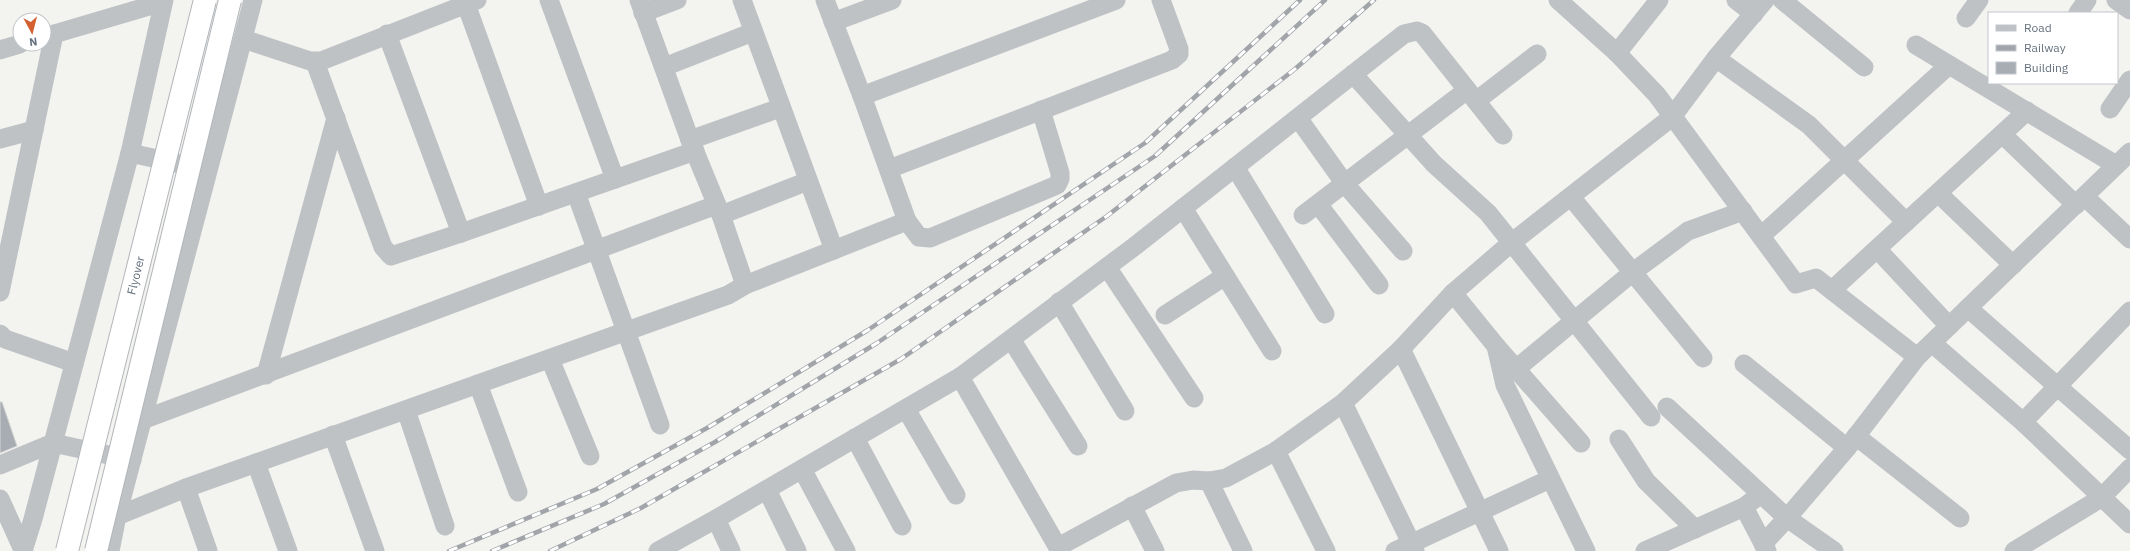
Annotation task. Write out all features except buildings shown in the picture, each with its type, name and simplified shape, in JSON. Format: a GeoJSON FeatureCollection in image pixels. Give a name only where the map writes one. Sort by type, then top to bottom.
{"type":"FeatureCollection","features":[{"type":"Feature","properties":{"kind":"main road","name":"Flyover"},"geometry":{"type":"LineString","coordinates":[[67,551],[205,0]]}},
{"type":"Feature","properties":{"kind":"main road"},"geometry":{"type":"LineString","coordinates":[[96,551],[230,0]]}},
{"type":"Feature","properties":{"kind":"street"},"geometry":{"type":"LineString","coordinates":[[110,551],[117,516],[253,0]]}},
{"type":"Feature","properties":{"kind":"street"},"geometry":{"type":"LineString","coordinates":[[548,0],[615,179]]}},
{"type":"Feature","properties":{"kind":"street"},"geometry":{"type":"LineString","coordinates":[[677,0],[641,7],[692,145],[719,210],[745,285]]}},
{"type":"Feature","properties":{"kind":"street"},"geometry":{"type":"LineString","coordinates":[[742,0],[780,108],[834,250]]}},
{"type":"Feature","properties":{"kind":"street"},"geometry":{"type":"LineString","coordinates":[[825,0],[862,96],[907,221],[919,237],[930,238],[1057,185],[1060,179],[1060,173],[1041,110]]}},
{"type":"Feature","properties":{"kind":"street"},"geometry":{"type":"LineString","coordinates":[[833,22],[892,0]]}},
{"type":"Feature","properties":{"kind":"street"},"geometry":{"type":"LineString","coordinates":[[862,96],[1116,0]]}},
{"type":"Feature","properties":{"kind":"street"},"geometry":{"type":"LineString","coordinates":[[889,169],[1177,57],[1179,54],[1178,43],[1161,0]]}},
{"type":"Feature","properties":{"kind":"street"},"geometry":{"type":"LineString","coordinates":[[1558,0],[1617,53],[1657,95],[1796,284],[1816,278],[1917,357]]}},
{"type":"Feature","properties":{"kind":"street"},"geometry":{"type":"LineString","coordinates":[[1617,53],[1659,0]]}},
{"type":"Feature","properties":{"kind":"street"},"geometry":{"type":"LineString","coordinates":[[960,377],[1059,549],[1132,506],[1176,483],[1193,480],[1209,481],[1226,478],[1276,451],[1343,403],[1402,349],[1453,293],[1511,243],[1672,116],[1716,58],[1759,7],[1736,0]]}},
{"type":"Feature","properties":{"kind":"street"},"geometry":{"type":"LineString","coordinates":[[1782,0],[1864,67]]}},
{"type":"Feature","properties":{"kind":"street"},"geometry":{"type":"LineString","coordinates":[[1966,18],[1979,0]]}},
{"type":"Feature","properties":{"kind":"street"},"geometry":{"type":"LineString","coordinates":[[2079,12],[2087,0]]}},
{"type":"Feature","properties":{"kind":"street"},"geometry":{"type":"LineString","coordinates":[[2116,0],[2130,10]]}},
{"type":"Feature","properties":{"kind":"street"},"geometry":{"type":"LineString","coordinates":[[23,551],[130,152],[164,1],[52,35]]}},
{"type":"Feature","properties":{"kind":"street"},"geometry":{"type":"LineString","coordinates":[[243,39],[315,62],[326,60],[387,34],[471,2],[539,206]]}},
{"type":"Feature","properties":{"kind":"street"},"geometry":{"type":"LineString","coordinates":[[659,551],[767,490],[960,377],[1107,267],[1404,34],[1417,31],[1422,33],[1503,135]]}},
{"type":"Feature","properties":{"kind":"street"},"geometry":{"type":"LineString","coordinates":[[664,67],[753,32]]}},
{"type":"Feature","properties":{"kind":"street"},"geometry":{"type":"LineString","coordinates":[[387,34],[461,233]]}},
{"type":"Feature","properties":{"kind":"street"},"geometry":{"type":"LineString","coordinates":[[1916,45],[2116,165]]}},
{"type":"Feature","properties":{"kind":"street"},"geometry":{"type":"LineString","coordinates":[[0,50],[12,46]]}},
{"type":"Feature","properties":{"kind":"street"},"geometry":{"type":"LineString","coordinates":[[0,292],[34,130],[46,52]]}},
{"type":"Feature","properties":{"kind":"street"},"geometry":{"type":"LineString","coordinates":[[1379,286],[1311,210],[1408,136],[1537,54]]}},
{"type":"Feature","properties":{"kind":"street"},"geometry":{"type":"LineString","coordinates":[[1716,58],[1809,125],[1906,222]]}},
{"type":"Feature","properties":{"kind":"street"},"geometry":{"type":"LineString","coordinates":[[315,62],[383,247],[388,254],[396,256],[615,179],[780,108]]}},
{"type":"Feature","properties":{"kind":"street"},"geometry":{"type":"LineString","coordinates":[[1761,236],[1949,65]]}},
{"type":"Feature","properties":{"kind":"street"},"geometry":{"type":"LineString","coordinates":[[1353,74],[1434,164],[1488,213],[1651,417]]}},
{"type":"Feature","properties":{"kind":"street"},"geometry":{"type":"LineString","coordinates":[[2110,109],[2130,80]]}},
{"type":"Feature","properties":{"kind":"street"},"geometry":{"type":"LineString","coordinates":[[1832,290],[2027,112]]}},
{"type":"Feature","properties":{"kind":"street"},"geometry":{"type":"LineString","coordinates":[[266,375],[336,118]]}},
{"type":"Feature","properties":{"kind":"street"},"geometry":{"type":"LineString","coordinates":[[1298,118],[1345,184],[1403,251]]}},
{"type":"Feature","properties":{"kind":"street"},"geometry":{"type":"LineString","coordinates":[[0,139],[34,130]]}},
{"type":"Feature","properties":{"kind":"street"},"geometry":{"type":"LineString","coordinates":[[2002,134],[2080,201],[2130,239]]}},
{"type":"Feature","properties":{"kind":"street"},"geometry":{"type":"LineString","coordinates":[[130,152],[208,170]]}},
{"type":"Feature","properties":{"kind":"street"},"geometry":{"type":"LineString","coordinates":[[1744,507],[1765,547],[1787,518],[1852,442],[1917,357],[2130,152]]}},
{"type":"Feature","properties":{"kind":"street"},"geometry":{"type":"LineString","coordinates":[[1235,167],[1325,314]]}},
{"type":"Feature","properties":{"kind":"street"},"geometry":{"type":"LineString","coordinates":[[142,420],[266,375],[597,248],[808,181]]}},
{"type":"Feature","properties":{"kind":"street"},"geometry":{"type":"LineString","coordinates":[[576,193],[660,425]]}},
{"type":"Feature","properties":{"kind":"street"},"geometry":{"type":"LineString","coordinates":[[1938,193],[2013,265]]}},
{"type":"Feature","properties":{"kind":"street"},"geometry":{"type":"LineString","coordinates":[[1571,197],[1703,358]]}},
{"type":"Feature","properties":{"kind":"street"},"geometry":{"type":"LineString","coordinates":[[1183,208],[1272,351]]}},
{"type":"Feature","properties":{"kind":"street"},"geometry":{"type":"LineString","coordinates":[[1516,369],[1633,272],[1696,227],[1743,212]]}},
{"type":"Feature","properties":{"kind":"street"},"geometry":{"type":"LineString","coordinates":[[117,516],[186,488],[550,359],[728,294],[745,285],[907,221]]}},
{"type":"Feature","properties":{"kind":"street"},"geometry":{"type":"LineString","coordinates":[[0,241],[7,260]]}},
{"type":"Feature","properties":{"kind":"street"},"geometry":{"type":"LineString","coordinates":[[1877,249],[1949,326]]}},
{"type":"Feature","properties":{"kind":"street"},"geometry":{"type":"LineString","coordinates":[[1107,267],[1194,398]]}},
{"type":"Feature","properties":{"kind":"street"},"geometry":{"type":"LineString","coordinates":[[1165,315],[1225,276]]}},
{"type":"Feature","properties":{"kind":"street"},"geometry":{"type":"LineString","coordinates":[[1453,293],[1496,346],[1581,443]]}},
{"type":"Feature","properties":{"kind":"street"},"geometry":{"type":"LineString","coordinates":[[1059,302],[1125,411]]}},
{"type":"Feature","properties":{"kind":"street"},"geometry":{"type":"LineString","coordinates":[[1968,308],[2058,385],[2130,450]]}},
{"type":"Feature","properties":{"kind":"street"},"geometry":{"type":"LineString","coordinates":[[2023,422],[2130,311]]}},
{"type":"Feature","properties":{"kind":"street"},"geometry":{"type":"LineString","coordinates":[[0,334],[5,340],[74,363]]}},
{"type":"Feature","properties":{"kind":"street"},"geometry":{"type":"LineString","coordinates":[[1010,339],[1078,446]]}},
{"type":"Feature","properties":{"kind":"street"},"geometry":{"type":"LineString","coordinates":[[1932,343],[2023,422],[2130,524]]}},
{"type":"Feature","properties":{"kind":"street"},"geometry":{"type":"LineString","coordinates":[[1496,346],[1505,385],[1586,551]]}},
{"type":"Feature","properties":{"kind":"street"},"geometry":{"type":"LineString","coordinates":[[1402,349],[1499,551]]}},
{"type":"Feature","properties":{"kind":"street"},"geometry":{"type":"LineString","coordinates":[[550,359],[590,456]]}},
{"type":"Feature","properties":{"kind":"street"},"geometry":{"type":"LineString","coordinates":[[1744,364],[1960,518]]}},
{"type":"Feature","properties":{"kind":"street"},"geometry":{"type":"LineString","coordinates":[[478,384],[518,492]]}},
{"type":"Feature","properties":{"kind":"street"},"geometry":{"type":"LineString","coordinates":[[1343,403],[1407,549],[1550,479]]}},
{"type":"Feature","properties":{"kind":"street"},"geometry":{"type":"LineString","coordinates":[[1667,407],[1787,518],[1834,551]]}},
{"type":"Feature","properties":{"kind":"street"},"geometry":{"type":"LineString","coordinates":[[906,409],[956,495]]}},
{"type":"Feature","properties":{"kind":"street"},"geometry":{"type":"LineString","coordinates":[[406,410],[445,526]]}},
{"type":"Feature","properties":{"kind":"street"},"geometry":{"type":"LineString","coordinates":[[333,435],[375,551]]}},
{"type":"Feature","properties":{"kind":"street"},"geometry":{"type":"LineString","coordinates":[[855,438],[902,526]]}},
{"type":"Feature","properties":{"kind":"street"},"geometry":{"type":"LineString","coordinates":[[1619,439],[1646,481],[1695,529]]}},
{"type":"Feature","properties":{"kind":"street"},"geometry":{"type":"LineString","coordinates":[[0,465],[53,443],[132,460]]}},
{"type":"Feature","properties":{"kind":"street"},"geometry":{"type":"LineString","coordinates":[[1276,451],[1326,551]]}},
{"type":"Feature","properties":{"kind":"street"},"geometry":{"type":"LineString","coordinates":[[256,464],[288,551]]}},
{"type":"Feature","properties":{"kind":"street"},"geometry":{"type":"LineString","coordinates":[[2014,551],[2101,498],[2130,468]]}},
{"type":"Feature","properties":{"kind":"street"},"geometry":{"type":"LineString","coordinates":[[802,469],[846,551]]}},
{"type":"Feature","properties":{"kind":"street"},"geometry":{"type":"LineString","coordinates":[[1209,481],[1243,551]]}},
{"type":"Feature","properties":{"kind":"street"},"geometry":{"type":"LineString","coordinates":[[186,488],[208,551]]}},
{"type":"Feature","properties":{"kind":"street"},"geometry":{"type":"LineString","coordinates":[[767,490],[797,551]]}},
{"type":"Feature","properties":{"kind":"street"},"geometry":{"type":"LineString","coordinates":[[1645,551],[1671,546],[1695,529],[1744,507],[1761,494]]}},
{"type":"Feature","properties":{"kind":"street"},"geometry":{"type":"LineString","coordinates":[[0,499],[23,551]]}},
{"type":"Feature","properties":{"kind":"street"},"geometry":{"type":"LineString","coordinates":[[1132,506],[1154,551]]}},
{"type":"Feature","properties":{"kind":"street"},"geometry":{"type":"LineString","coordinates":[[716,519],[731,551]]}},
{"type":"Feature","properties":{"kind":"railway"},"geometry":{"type":"LineString","coordinates":[[449,551],[597,489],[707,428],[868,330],[1145,143],[1300,0]]}},
{"type":"Feature","properties":{"kind":"railway"},"geometry":{"type":"LineString","coordinates":[[492,551],[604,504],[715,442],[877,343],[1155,156],[1325,0]]}},
{"type":"Feature","properties":{"kind":"railway"},"geometry":{"type":"LineString","coordinates":[[550,551],[641,508],[901,359],[1107,216],[1295,69],[1374,0]]}}]}
